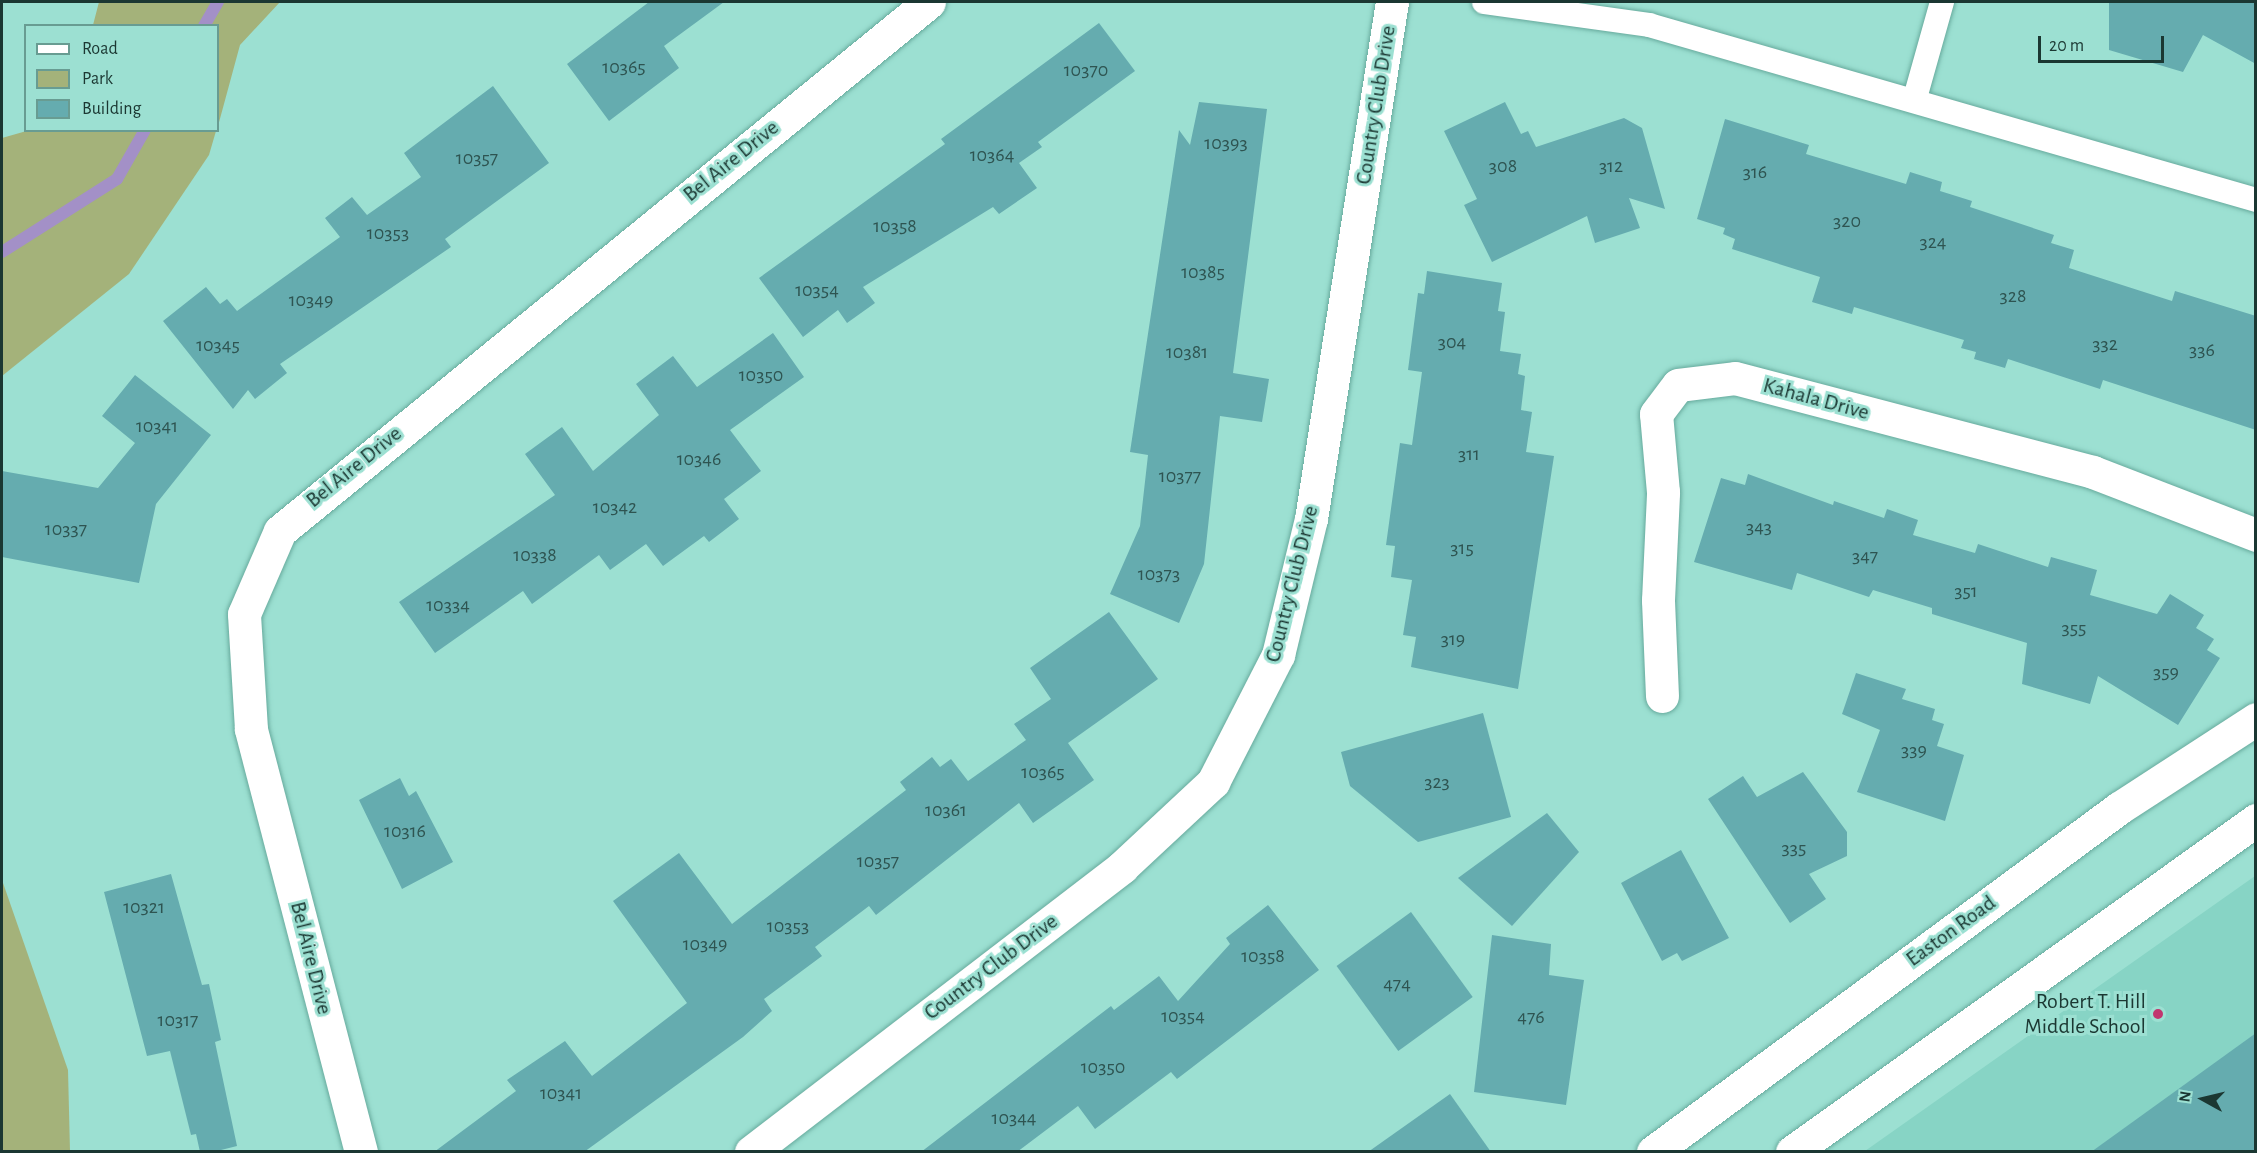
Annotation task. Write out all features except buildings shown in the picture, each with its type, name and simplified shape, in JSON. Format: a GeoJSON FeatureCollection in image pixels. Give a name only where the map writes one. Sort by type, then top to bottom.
{"type":"FeatureCollection","features":[{"type":"Feature","properties":{"kind":"street","name":"Bel Aire Drive"},"geometry":{"type":"LineString","coordinates":[[361,1152],[252,729],[244,614],[280,531],[928,2]]}},
{"type":"Feature","properties":{"kind":"street","name":"Country Club Drive"},"geometry":{"type":"LineString","coordinates":[[751,1152],[1122,867],[1213,782],[1278,655],[1311,519],[1392,2]]}},
{"type":"Feature","properties":{"kind":"street","name":"Kahala Drive"},"geometry":{"type":"LineString","coordinates":[[1662,696],[1658,600],[1663,492],[1656,414],[1678,385],[1735,378],[2093,472],[2256,535]]}},
{"type":"Feature","properties":{"kind":"street","name":"Easton Road"},"geometry":{"type":"LineString","coordinates":[[1653,1152],[2110,814],[2256,719]]}},
{"type":"Feature","properties":{"kind":"street"},"geometry":{"type":"LineString","coordinates":[[1792,1152],[2256,820]]}},
{"type":"Feature","properties":{"kind":"lane"},"geometry":{"type":"LineString","coordinates":[[1484,2],[1649,26],[1915,98],[2256,200]]}},
{"type":"Feature","properties":{"kind":"lane"},"geometry":{"type":"LineString","coordinates":[[1915,98],[1942,2]]}},
{"type":"Feature","properties":{"kind":"shaded area","name":"Robert T. Hill Middle School"},"geometry":{"type":"Polygon","coordinates":[[[2255,876],[2255,1151],[1865,1151],[2255,876]]]}},
{"type":"Feature","properties":{"kind":"green space"},"geometry":{"type":"Polygon","coordinates":[[[99,2],[280,2],[240,45],[219,122],[219,24],[93,24],[99,2]]]}},
{"type":"Feature","properties":{"kind":"green space"},"geometry":{"type":"Polygon","coordinates":[[[24,132],[216,132],[209,155],[129,274],[2,376],[2,138],[24,132]]]}},
{"type":"Feature","properties":{"kind":"green space"},"geometry":{"type":"Polygon","coordinates":[[[2,880],[68,1070],[70,1151],[2,1151],[2,880]]]}},
{"type":"Feature","properties":{"kind":"waterway"},"geometry":{"type":"LineString","coordinates":[[205,24],[218,2]]}},
{"type":"Feature","properties":{"kind":"waterway"},"geometry":{"type":"LineString","coordinates":[[2,252],[117,179],[144,132]]}},
{"type":"Feature","properties":{"kind":"place","name":"Robert T. Hill Middle School"},"geometry":{"type":"Point","coordinates":[2158,1014]}}]}
